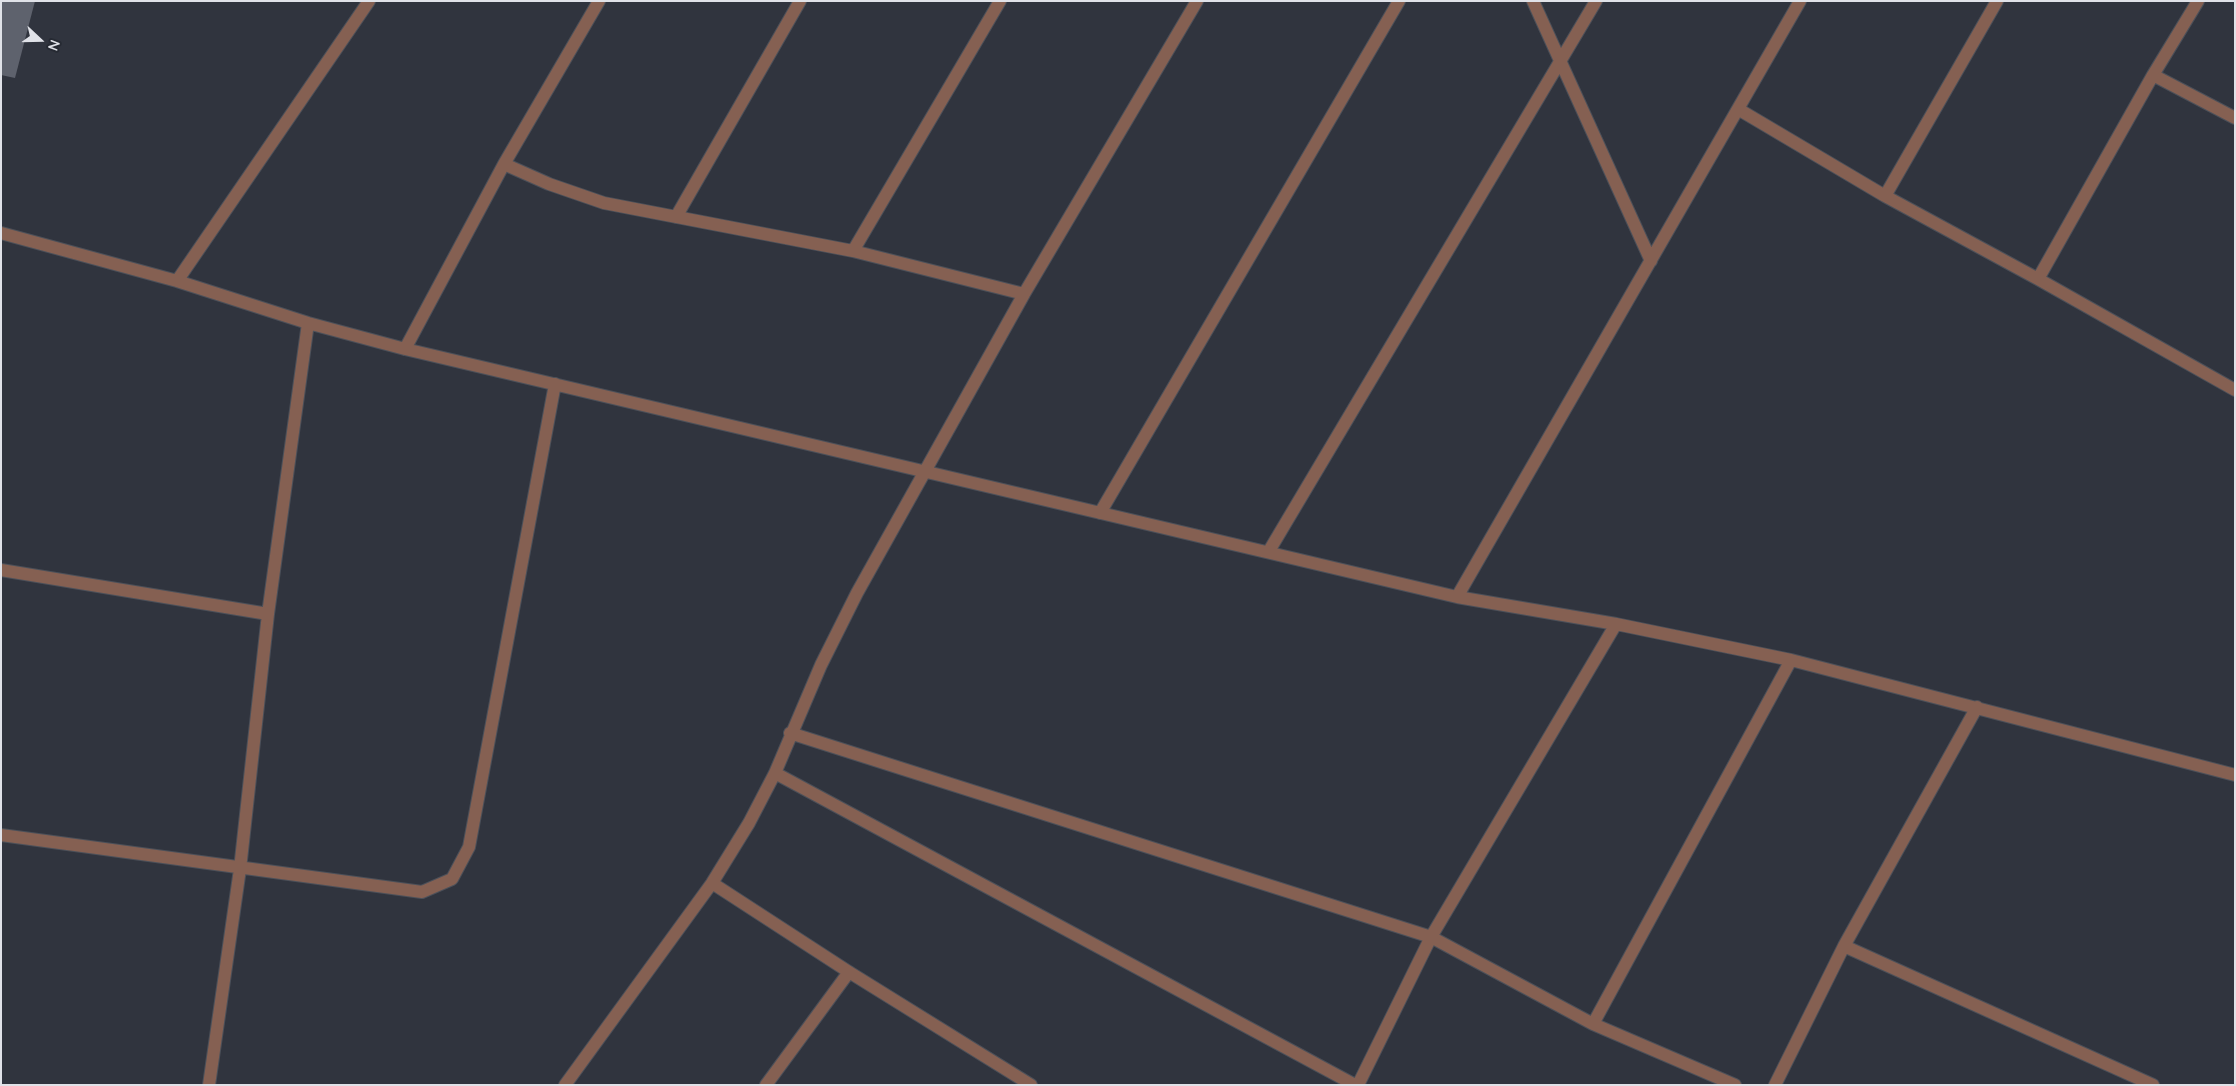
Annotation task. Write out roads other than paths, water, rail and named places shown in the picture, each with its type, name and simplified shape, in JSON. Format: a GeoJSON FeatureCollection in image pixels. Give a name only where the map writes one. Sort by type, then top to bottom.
{"type":"FeatureCollection","features":[{"type":"Feature","properties":{"kind":"street"},"geometry":{"type":"LineString","coordinates":[[177,281],[369,1]]}},
{"type":"Feature","properties":{"kind":"street"},"geometry":{"type":"LineString","coordinates":[[405,349],[504,164],[599,1]]}},
{"type":"Feature","properties":{"kind":"street"},"geometry":{"type":"LineString","coordinates":[[676,217],[800,1]]}},
{"type":"Feature","properties":{"kind":"street"},"geometry":{"type":"LineString","coordinates":[[853,251],[1000,1]]}},
{"type":"Feature","properties":{"kind":"street"},"geometry":{"type":"LineString","coordinates":[[565,1085],[712,883],[749,823],[857,593],[1024,294],[1196,1]]}},
{"type":"Feature","properties":{"kind":"street"},"geometry":{"type":"LineString","coordinates":[[1100,513],[1399,1]]}},
{"type":"Feature","properties":{"kind":"street"},"geometry":{"type":"LineString","coordinates":[[1533,1],[1651,261]]}},
{"type":"Feature","properties":{"kind":"street"},"geometry":{"type":"LineString","coordinates":[[1269,551],[1596,1]]}},
{"type":"Feature","properties":{"kind":"street"},"geometry":{"type":"LineString","coordinates":[[1457,597],[1800,1]]}},
{"type":"Feature","properties":{"kind":"street"},"geometry":{"type":"LineString","coordinates":[[1885,196],[1997,1]]}},
{"type":"Feature","properties":{"kind":"street"},"geometry":{"type":"LineString","coordinates":[[2038,279],[2153,75],[2198,1]]}},
{"type":"Feature","properties":{"kind":"street"},"geometry":{"type":"LineString","coordinates":[[2153,75],[2235,118]]}},
{"type":"Feature","properties":{"kind":"street"},"geometry":{"type":"LineString","coordinates":[[1738,109],[1885,196],[2038,279],[2235,390]]}},
{"type":"Feature","properties":{"kind":"street"},"geometry":{"type":"LineString","coordinates":[[504,164],[550,184],[604,203],[853,251],[1024,294]]}},
{"type":"Feature","properties":{"kind":"street"},"geometry":{"type":"LineString","coordinates":[[1,232],[177,281],[308,323],[405,349],[1269,551],[1457,597],[1616,624],[1791,660],[1977,707],[2235,776]]}},
{"type":"Feature","properties":{"kind":"street"},"geometry":{"type":"LineString","coordinates":[[209,1085],[240,869],[268,614],[308,323]]}},
{"type":"Feature","properties":{"kind":"street"},"geometry":{"type":"LineString","coordinates":[[1,835],[240,869],[422,892],[452,879],[469,847],[555,384]]}},
{"type":"Feature","properties":{"kind":"street"},"geometry":{"type":"LineString","coordinates":[[1,570],[268,614]]}},
{"type":"Feature","properties":{"kind":"street"},"geometry":{"type":"LineString","coordinates":[[774,773],[1357,1085],[1431,937],[1616,624]]}},
{"type":"Feature","properties":{"kind":"street"},"geometry":{"type":"LineString","coordinates":[[1593,1024],[1791,660]]}},
{"type":"Feature","properties":{"kind":"street"},"geometry":{"type":"LineString","coordinates":[[1775,1085],[1844,946],[1977,707]]}},
{"type":"Feature","properties":{"kind":"street"},"geometry":{"type":"LineString","coordinates":[[790,733],[1431,937],[1593,1024],[1735,1085]]}},
{"type":"Feature","properties":{"kind":"street"},"geometry":{"type":"LineString","coordinates":[[712,883],[849,972],[1031,1085]]}},
{"type":"Feature","properties":{"kind":"street"},"geometry":{"type":"LineString","coordinates":[[1844,946],[2153,1085]]}},
{"type":"Feature","properties":{"kind":"street"},"geometry":{"type":"LineString","coordinates":[[766,1085],[849,972]]}}]}
